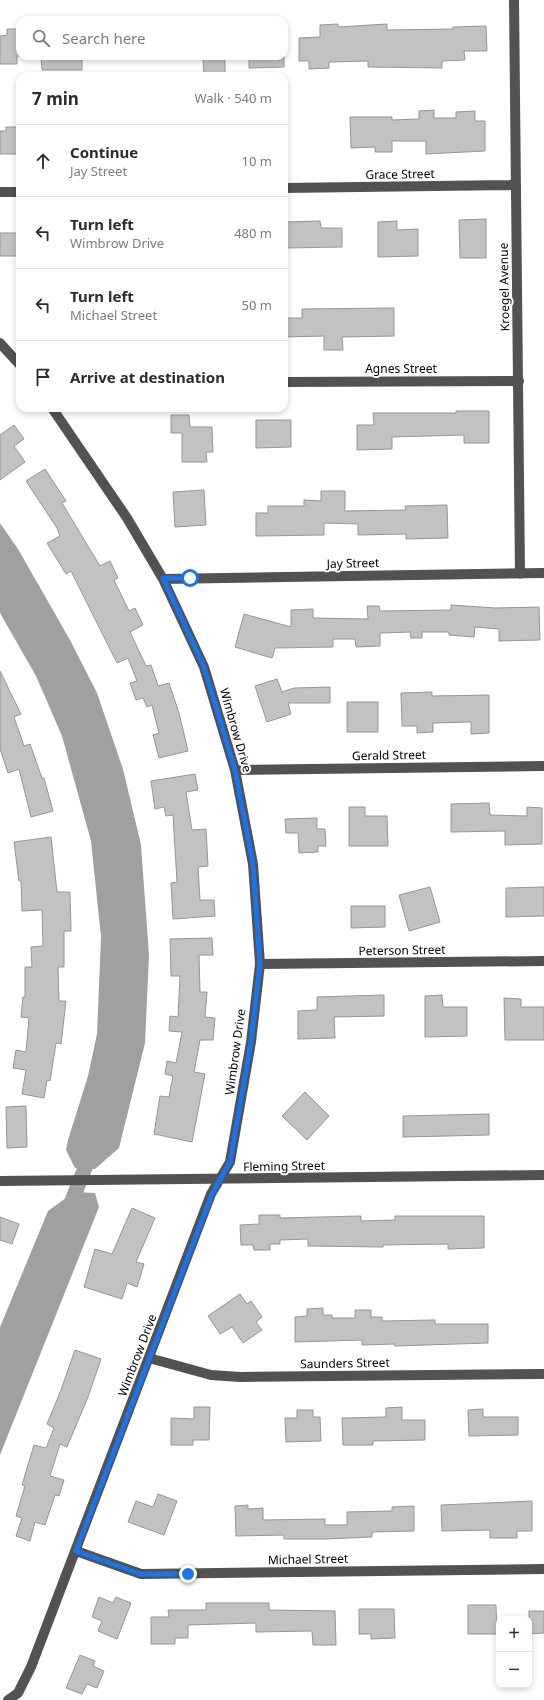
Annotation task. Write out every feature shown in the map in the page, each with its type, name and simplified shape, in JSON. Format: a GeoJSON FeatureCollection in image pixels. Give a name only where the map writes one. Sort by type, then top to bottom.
{"type":"FeatureCollection","features":[{"type":"Feature","properties":{"kind":"street","name":"Kroegel Avenue"},"geometry":{"type":"LineString","coordinates":[[514,0],[520,574]]}},
{"type":"Feature","properties":{"kind":"street","name":"Grace Street"},"geometry":{"type":"LineString","coordinates":[[288,188],[516,185]]}},
{"type":"Feature","properties":{"kind":"street"},"geometry":{"type":"LineString","coordinates":[[0,192],[16,192]]}},
{"type":"Feature","properties":{"kind":"street"},"geometry":{"type":"LineString","coordinates":[[0,343],[16,361]]}},
{"type":"Feature","properties":{"kind":"street","name":"Agnes Street"},"geometry":{"type":"LineString","coordinates":[[288,382],[519,381]]}},
{"type":"Feature","properties":{"kind":"street","name":"Wimbrow Drive"},"geometry":{"type":"LineString","coordinates":[[8,1700],[20,1696],[212,1194],[230,1162],[251,1042],[260,964],[253,864],[235,770],[204,667],[163,578],[127,518],[55,412]]}},
{"type":"Feature","properties":{"kind":"street","name":"Jay Street"},"geometry":{"type":"LineString","coordinates":[[163,578],[544,573]]}},
{"type":"Feature","properties":{"kind":"street","name":"Gerald Street"},"geometry":{"type":"LineString","coordinates":[[235,770],[544,766]]}},
{"type":"Feature","properties":{"kind":"street","name":"Peterson Street"},"geometry":{"type":"LineString","coordinates":[[260,964],[544,961]]}},
{"type":"Feature","properties":{"kind":"street","name":"Fleming Street"},"geometry":{"type":"LineString","coordinates":[[0,1181],[544,1175]]}},
{"type":"Feature","properties":{"kind":"street","name":"Saunders Street"},"geometry":{"type":"LineString","coordinates":[[149,1358],[211,1375],[240,1377],[544,1374]]}},
{"type":"Feature","properties":{"kind":"street","name":"Michael Street"},"geometry":{"type":"LineString","coordinates":[[76,1551],[141,1574],[544,1569]]}},
{"type":"Feature","properties":{"kind":"shaded area"},"geometry":{"type":"Polygon","coordinates":[[[0,523],[18,549],[70,640],[97,693],[123,769],[141,845],[149,955],[145,1043],[119,1148],[95,1169],[75,1168],[66,1150],[88,1076],[97,1034],[101,937],[91,841],[62,736],[36,676],[0,613],[0,523]]]}},
{"type":"Feature","properties":{"kind":"shaded area"},"geometry":{"type":"Polygon","coordinates":[[[74,1192],[95,1193],[99,1207],[0,1455],[0,1327],[48,1211],[74,1192]]]}},
{"type":"Feature","properties":{"kind":"building"},"geometry":{"type":"Polygon","coordinates":[[[338,24],[338,27],[387,24],[387,30],[453,29],[453,27],[486,26],[487,51],[464,51],[465,60],[442,61],[442,68],[368,67],[368,61],[329,62],[329,68],[309,69],[309,61],[299,61],[299,38],[320,37],[320,25],[338,24]]]}},
{"type":"Feature","properties":{"kind":"building"},"geometry":{"type":"Polygon","coordinates":[[[7,29],[16,29],[17,64],[0,64],[0,36],[7,35],[7,29]]]}},
{"type":"Feature","properties":{"kind":"building"},"geometry":{"type":"Polygon","coordinates":[[[41,60],[82,60],[82,70],[42,70],[41,60]]]}},
{"type":"Feature","properties":{"kind":"building"},"geometry":{"type":"Polygon","coordinates":[[[203,60],[225,60],[225,72],[204,72],[203,60]]]}},
{"type":"Feature","properties":{"kind":"building"},"geometry":{"type":"Polygon","coordinates":[[[249,60],[284,60],[284,67],[249,68],[249,60]]]}},
{"type":"Feature","properties":{"kind":"building"},"geometry":{"type":"Polygon","coordinates":[[[434,110],[434,118],[456,118],[456,112],[475,111],[475,121],[485,121],[485,151],[426,154],[426,141],[392,141],[392,152],[375,152],[375,147],[351,148],[350,117],[392,117],[392,120],[419,119],[419,111],[434,110]]]}},
{"type":"Feature","properties":{"kind":"building"},"geometry":{"type":"Polygon","coordinates":[[[6,127],[16,127],[16,154],[0,154],[0,131],[6,131],[6,127]]]}},
{"type":"Feature","properties":{"kind":"building"},"geometry":{"type":"Polygon","coordinates":[[[486,219],[486,258],[460,258],[459,220],[486,219]]]}},
{"type":"Feature","properties":{"kind":"building"},"geometry":{"type":"Polygon","coordinates":[[[320,221],[321,228],[342,228],[342,247],[288,248],[288,222],[320,221]]]}},
{"type":"Feature","properties":{"kind":"building"},"geometry":{"type":"Polygon","coordinates":[[[397,221],[397,230],[418,229],[418,256],[378,257],[378,222],[397,221]]]}},
{"type":"Feature","properties":{"kind":"building"},"geometry":{"type":"Polygon","coordinates":[[[0,233],[16,233],[16,256],[0,256],[0,233]]]}},
{"type":"Feature","properties":{"kind":"building"},"geometry":{"type":"Polygon","coordinates":[[[394,308],[394,336],[342,337],[343,350],[324,350],[324,336],[288,337],[288,318],[302,318],[302,309],[394,308]]]}},
{"type":"Feature","properties":{"kind":"building"},"geometry":{"type":"Polygon","coordinates":[[[456,411],[489,411],[489,443],[464,443],[464,435],[392,437],[392,449],[357,450],[357,425],[374,425],[373,413],[456,413],[456,411]]]}},
{"type":"Feature","properties":{"kind":"building"},"geometry":{"type":"Polygon","coordinates":[[[171,415],[189,415],[190,427],[212,427],[213,452],[206,452],[207,462],[182,462],[182,433],[171,433],[171,415]]]}},
{"type":"Feature","properties":{"kind":"building"},"geometry":{"type":"Polygon","coordinates":[[[256,420],[291,420],[291,447],[256,448],[256,420]]]}},
{"type":"Feature","properties":{"kind":"building"},"geometry":{"type":"Polygon","coordinates":[[[14,425],[24,439],[14,446],[25,462],[0,480],[0,435],[14,425]]]}},
{"type":"Feature","properties":{"kind":"building"},"geometry":{"type":"Polygon","coordinates":[[[45,469],[66,501],[62,503],[100,566],[110,561],[118,578],[114,580],[129,611],[135,608],[143,625],[130,632],[146,666],[151,665],[158,686],[169,683],[179,713],[188,751],[159,758],[153,735],[159,733],[152,705],[147,707],[143,698],[136,700],[130,683],[137,681],[128,658],[117,663],[71,571],[66,574],[47,543],[60,536],[57,528],[26,481],[45,469]]]}},
{"type":"Feature","properties":{"kind":"building"},"geometry":{"type":"Polygon","coordinates":[[[204,490],[206,525],[175,527],[173,492],[204,490]]]}},
{"type":"Feature","properties":{"kind":"building"},"geometry":{"type":"Polygon","coordinates":[[[321,491],[345,491],[345,511],[406,510],[405,506],[447,505],[448,538],[406,539],[406,534],[358,535],[358,524],[324,523],[324,535],[256,536],[256,513],[268,513],[268,506],[304,506],[304,500],[321,501],[321,491]]]}},
{"type":"Feature","properties":{"kind":"building"},"geometry":{"type":"Polygon","coordinates":[[[451,605],[495,608],[539,607],[540,640],[499,641],[499,629],[475,627],[474,637],[449,635],[449,632],[422,632],[422,638],[411,638],[410,632],[380,633],[380,646],[356,647],[355,639],[333,639],[333,647],[275,648],[272,658],[235,647],[244,614],[291,627],[291,610],[313,609],[313,618],[368,619],[367,606],[379,606],[380,611],[451,610],[451,605]]]}},
{"type":"Feature","properties":{"kind":"building"},"geometry":{"type":"Polygon","coordinates":[[[0,671],[21,714],[14,717],[24,746],[30,744],[42,778],[44,778],[53,811],[31,817],[19,769],[8,773],[0,749],[0,671]]]}},
{"type":"Feature","properties":{"kind":"building"},"geometry":{"type":"Polygon","coordinates":[[[277,679],[282,692],[294,688],[330,687],[330,703],[288,703],[291,714],[267,722],[255,686],[277,679]]]}},
{"type":"Feature","properties":{"kind":"building"},"geometry":{"type":"Polygon","coordinates":[[[432,692],[432,696],[489,695],[489,733],[471,734],[471,722],[433,723],[433,732],[417,733],[417,726],[402,726],[401,693],[432,692]]]}},
{"type":"Feature","properties":{"kind":"building"},"geometry":{"type":"Polygon","coordinates":[[[347,702],[378,702],[378,732],[347,732],[347,702]]]}},
{"type":"Feature","properties":{"kind":"building"},"geometry":{"type":"Polygon","coordinates":[[[195,774],[198,790],[186,792],[192,830],[206,829],[208,866],[198,867],[200,900],[214,900],[215,916],[173,919],[171,883],[177,882],[173,815],[166,816],[164,807],[155,809],[151,781],[195,774]]]}},
{"type":"Feature","properties":{"kind":"building"},"geometry":{"type":"Polygon","coordinates":[[[489,803],[490,815],[527,816],[527,807],[542,808],[542,844],[505,845],[505,831],[451,832],[451,804],[489,803]]]}},
{"type":"Feature","properties":{"kind":"building"},"geometry":{"type":"Polygon","coordinates":[[[349,807],[365,807],[365,816],[387,816],[388,846],[349,846],[349,807]]]}},
{"type":"Feature","properties":{"kind":"building"},"geometry":{"type":"Polygon","coordinates":[[[317,818],[317,829],[325,829],[326,846],[318,846],[318,852],[299,853],[298,833],[286,833],[285,819],[317,818]]]}},
{"type":"Feature","properties":{"kind":"building"},"geometry":{"type":"Polygon","coordinates":[[[51,837],[57,892],[70,892],[71,931],[64,931],[64,967],[58,967],[59,1001],[66,1001],[61,1044],[56,1043],[50,1081],[47,1080],[44,1098],[22,1094],[26,1070],[13,1068],[16,1050],[26,1052],[29,1018],[21,1017],[23,997],[25,997],[25,967],[32,967],[31,947],[43,946],[42,910],[22,911],[21,881],[19,881],[14,842],[51,837]]]}},
{"type":"Feature","properties":{"kind":"building"},"geometry":{"type":"Polygon","coordinates":[[[430,887],[440,922],[409,931],[399,895],[430,887]]]}},
{"type":"Feature","properties":{"kind":"building"},"geometry":{"type":"Polygon","coordinates":[[[544,887],[544,916],[506,917],[506,888],[544,887]]]}},
{"type":"Feature","properties":{"kind":"building"},"geometry":{"type":"Polygon","coordinates":[[[351,906],[385,906],[385,927],[351,928],[351,906]]]}},
{"type":"Feature","properties":{"kind":"building"},"geometry":{"type":"Polygon","coordinates":[[[212,938],[213,955],[199,955],[200,992],[207,992],[205,1017],[215,1018],[213,1040],[200,1040],[194,1072],[205,1074],[192,1142],[154,1134],[160,1096],[169,1097],[173,1076],[165,1074],[167,1061],[176,1063],[182,1032],[169,1031],[170,1016],[178,1017],[180,976],[171,976],[170,939],[212,938]]]}},
{"type":"Feature","properties":{"kind":"building"},"geometry":{"type":"Polygon","coordinates":[[[384,995],[384,1016],[334,1017],[335,1038],[298,1039],[298,1011],[317,1010],[317,997],[384,995]]]}},
{"type":"Feature","properties":{"kind":"building"},"geometry":{"type":"Polygon","coordinates":[[[442,995],[443,1007],[467,1007],[467,1036],[425,1037],[425,996],[442,995]]]}},
{"type":"Feature","properties":{"kind":"building"},"geometry":{"type":"Polygon","coordinates":[[[504,998],[521,999],[521,1007],[544,1007],[544,1040],[505,1040],[504,998]]]}},
{"type":"Feature","properties":{"kind":"building"},"geometry":{"type":"Polygon","coordinates":[[[305,1092],[329,1116],[307,1140],[282,1116],[305,1092]]]}},
{"type":"Feature","properties":{"kind":"building"},"geometry":{"type":"Polygon","coordinates":[[[26,1106],[27,1147],[7,1148],[6,1107],[26,1106]]]}},
{"type":"Feature","properties":{"kind":"building"},"geometry":{"type":"Polygon","coordinates":[[[489,1114],[489,1135],[403,1137],[403,1116],[489,1114]]]}},
{"type":"Feature","properties":{"kind":"building"},"geometry":{"type":"Polygon","coordinates":[[[132,1208],[155,1218],[136,1262],[144,1264],[137,1287],[127,1283],[122,1299],[84,1287],[95,1249],[112,1254],[132,1208]]]}},
{"type":"Feature","properties":{"kind":"building"},"geometry":{"type":"Polygon","coordinates":[[[259,1215],[280,1215],[280,1218],[361,1216],[361,1221],[395,1220],[395,1216],[484,1216],[484,1248],[448,1249],[448,1244],[383,1245],[383,1247],[308,1246],[308,1239],[280,1240],[280,1244],[270,1244],[270,1250],[254,1250],[253,1245],[241,1245],[240,1225],[259,1224],[259,1215]]]}},
{"type":"Feature","properties":{"kind":"building"},"geometry":{"type":"Polygon","coordinates":[[[0,1217],[19,1224],[12,1244],[0,1240],[0,1217]]]}},
{"type":"Feature","properties":{"kind":"building"},"geometry":{"type":"Polygon","coordinates":[[[240,1294],[247,1304],[251,1301],[262,1317],[256,1322],[262,1330],[243,1343],[232,1327],[220,1334],[208,1316],[240,1294]]]}},
{"type":"Feature","properties":{"kind":"building"},"geometry":{"type":"Polygon","coordinates":[[[323,1308],[323,1315],[332,1315],[332,1318],[355,1318],[355,1310],[371,1310],[371,1317],[382,1317],[382,1321],[435,1320],[435,1324],[488,1324],[488,1343],[395,1346],[394,1344],[362,1345],[362,1340],[295,1342],[295,1317],[307,1316],[307,1309],[323,1308]]]}},
{"type":"Feature","properties":{"kind":"building"},"geometry":{"type":"Polygon","coordinates":[[[75,1350],[101,1359],[88,1397],[67,1447],[60,1444],[50,1476],[64,1480],[59,1496],[55,1495],[45,1525],[35,1522],[30,1541],[16,1536],[22,1518],[16,1516],[25,1486],[22,1485],[34,1445],[46,1448],[54,1428],[47,1424],[75,1350]]]}},
{"type":"Feature","properties":{"kind":"building"},"geometry":{"type":"Polygon","coordinates":[[[194,1407],[210,1407],[209,1440],[193,1440],[193,1445],[171,1445],[171,1418],[194,1419],[194,1407]]]}},
{"type":"Feature","properties":{"kind":"building"},"geometry":{"type":"Polygon","coordinates":[[[402,1407],[402,1420],[425,1420],[425,1440],[373,1441],[373,1445],[343,1445],[342,1418],[386,1417],[386,1408],[402,1407]]]}},
{"type":"Feature","properties":{"kind":"building"},"geometry":{"type":"Polygon","coordinates":[[[483,1409],[483,1417],[518,1417],[518,1435],[469,1436],[468,1410],[483,1409]]]}},
{"type":"Feature","properties":{"kind":"building"},"geometry":{"type":"Polygon","coordinates":[[[297,1410],[313,1410],[313,1417],[320,1417],[321,1441],[286,1442],[285,1418],[297,1418],[297,1410]]]}},
{"type":"Feature","properties":{"kind":"building"},"geometry":{"type":"Polygon","coordinates":[[[158,1494],[177,1501],[164,1535],[128,1522],[136,1501],[153,1507],[158,1494]]]}},
{"type":"Feature","properties":{"kind":"building"},"geometry":{"type":"Polygon","coordinates":[[[532,1501],[532,1531],[517,1531],[517,1538],[490,1538],[490,1530],[442,1531],[441,1505],[532,1501]]]}},
{"type":"Feature","properties":{"kind":"building"},"geometry":{"type":"Polygon","coordinates":[[[248,1505],[248,1509],[263,1508],[263,1520],[325,1519],[325,1525],[347,1525],[347,1512],[392,1511],[392,1507],[414,1506],[414,1531],[372,1532],[372,1537],[326,1539],[284,1539],[284,1535],[236,1536],[235,1506],[248,1505]]]}},
{"type":"Feature","properties":{"kind":"building"},"geometry":{"type":"Polygon","coordinates":[[[99,1597],[113,1603],[116,1597],[131,1603],[117,1639],[98,1631],[102,1621],[92,1617],[99,1597]]]}},
{"type":"Feature","properties":{"kind":"building"},"geometry":{"type":"Polygon","coordinates":[[[206,1603],[269,1603],[269,1610],[335,1611],[336,1645],[313,1645],[312,1631],[256,1632],[256,1623],[188,1625],[188,1638],[175,1638],[175,1644],[151,1644],[151,1617],[169,1617],[168,1610],[206,1610],[206,1603]]]}},
{"type":"Feature","properties":{"kind":"building"},"geometry":{"type":"Polygon","coordinates":[[[468,1605],[496,1605],[496,1634],[468,1634],[468,1605]]]}},
{"type":"Feature","properties":{"kind":"building"},"geometry":{"type":"Polygon","coordinates":[[[359,1609],[394,1609],[395,1638],[371,1639],[371,1634],[359,1634],[359,1609]]]}},
{"type":"Feature","properties":{"kind":"building"},"geometry":{"type":"Polygon","coordinates":[[[529,1611],[544,1611],[544,1633],[532,1634],[532,1616],[529,1616],[529,1611]]]}},
{"type":"Feature","properties":{"kind":"building"},"geometry":{"type":"Polygon","coordinates":[[[80,1655],[95,1661],[93,1666],[104,1671],[97,1688],[87,1684],[82,1694],[66,1688],[80,1655]]]}},
{"type":"Feature","properties":{"kind":"waterway"},"geometry":{"type":"LineString","coordinates":[[68,1211],[92,1150]]}},
{"type":"Feature","properties":{"kind":"route"},"geometry":{"type":"LineString","coordinates":[[188,1574],[141,1574],[76,1551],[212,1194],[230,1162],[251,1042],[260,964],[253,864],[235,770],[204,667],[163,578],[190,578]]}}]}
